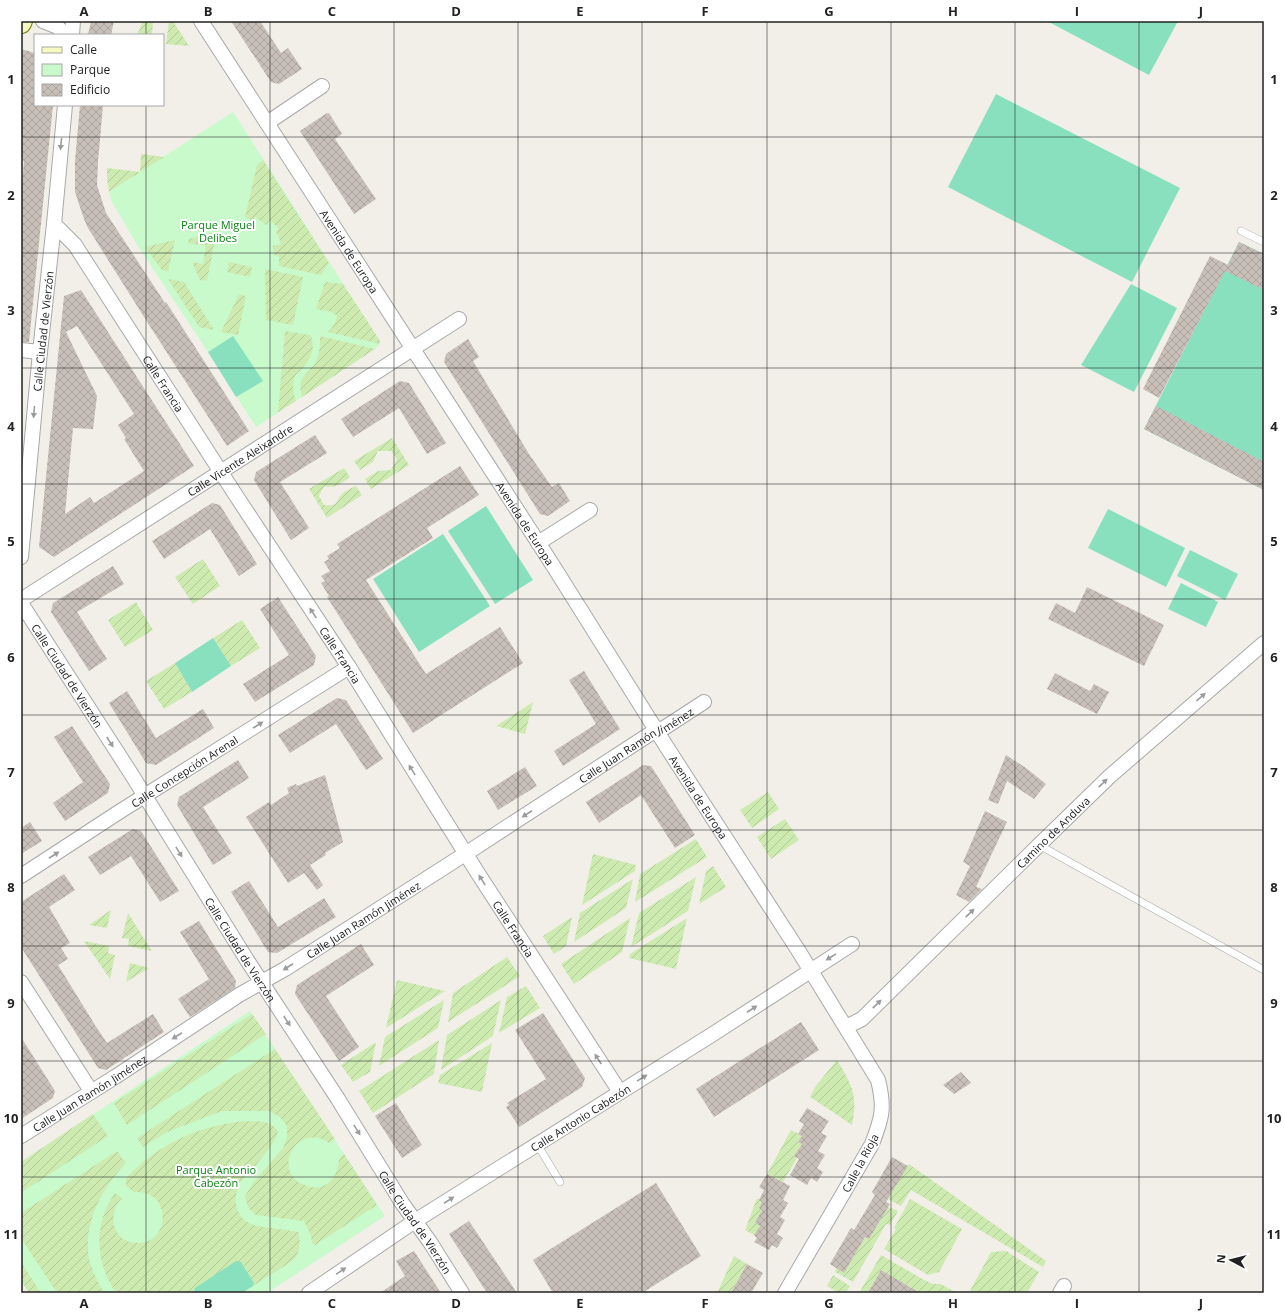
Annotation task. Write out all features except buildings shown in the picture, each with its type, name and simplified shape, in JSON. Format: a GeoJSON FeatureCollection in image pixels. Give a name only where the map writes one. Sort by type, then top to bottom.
{"type":"FeatureCollection","features":[{"type":"Feature","properties":{"kind":"street"},"geometry":{"type":"LineString","coordinates":[[22,22],[42,21],[58,27],[64,34]]}},
{"type":"Feature","properties":{"kind":"street"},"geometry":{"type":"LineString","coordinates":[[72,34],[73,21]]}},
{"type":"Feature","properties":{"kind":"street","name":"Avenida de Europa"},"geometry":{"type":"LineString","coordinates":[[201,21],[538,543],[846,1028]]}},
{"type":"Feature","properties":{"kind":"street"},"geometry":{"type":"LineString","coordinates":[[267,122],[322,86]]}},
{"type":"Feature","properties":{"kind":"street","name":"Calle Ciudad de Vierzón"},"geometry":{"type":"LineString","coordinates":[[21,557],[65,106]]}},
{"type":"Feature","properties":{"kind":"street","name":"Calle Francia"},"geometry":{"type":"LineString","coordinates":[[54,224],[75,245],[349,667],[466,854],[620,1092]]}},
{"type":"Feature","properties":{"kind":"street","name":"Calle Vicente Aleixandre"},"geometry":{"type":"LineString","coordinates":[[21,600],[459,319]]}},
{"type":"Feature","properties":{"kind":"street"},"geometry":{"type":"LineString","coordinates":[[21,350],[40,352]]}},
{"type":"Feature","properties":{"kind":"street"},"geometry":{"type":"LineString","coordinates":[[538,543],[590,510]]}},
{"type":"Feature","properties":{"kind":"street","name":"Calle Ciudad de Vierzón"},"geometry":{"type":"LineString","coordinates":[[21,603],[145,796],[202,890],[462,1293]]}},
{"type":"Feature","properties":{"kind":"street","name":"Camino de Anduva"},"geometry":{"type":"LineString","coordinates":[[846,1028],[862,1019],[1110,776],[1264,643]]}},
{"type":"Feature","properties":{"kind":"street","name":"Calle Concepción Arenal"},"geometry":{"type":"LineString","coordinates":[[21,876],[349,667]]}},
{"type":"Feature","properties":{"kind":"street","name":"Calle Juan Ramón Jiménez"},"geometry":{"type":"LineString","coordinates":[[21,1136],[239,996],[466,854],[656,730],[664,728],[704,702]]}},
{"type":"Feature","properties":{"kind":"street","name":"Calle Antonio Cabezón"},"geometry":{"type":"LineString","coordinates":[[309,1293],[415,1221],[713,1034],[852,944]]}},
{"type":"Feature","properties":{"kind":"street"},"geometry":{"type":"LineString","coordinates":[[21,982],[91,1091]]}},
{"type":"Feature","properties":{"kind":"street","name":"Calle la Rioja"},"geometry":{"type":"LineString","coordinates":[[789,1292],[872,1144],[883,1110],[882,1094],[878,1080],[846,1028]]}},
{"type":"Feature","properties":{"kind":"lane"},"geometry":{"type":"LineString","coordinates":[[1241,231],[1264,242]]}},
{"type":"Feature","properties":{"kind":"lane"},"geometry":{"type":"LineString","coordinates":[[1039,845],[1264,970]]}},
{"type":"Feature","properties":{"kind":"lane"},"geometry":{"type":"LineString","coordinates":[[537,1144],[560,1182]]}},
{"type":"Feature","properties":{"kind":"green space"},"geometry":{"type":"Polygon","coordinates":[[[143,21],[153,21],[152,34],[137,34],[143,21]]]}},
{"type":"Feature","properties":{"kind":"green space"},"geometry":{"type":"Polygon","coordinates":[[[169,21],[173,21],[189,46],[166,44],[169,21]]]}},
{"type":"Feature","properties":{"kind":"green space"},"geometry":{"type":"Polygon","coordinates":[[[1047,21],[1178,21],[1149,75],[1047,21]]]}},
{"type":"Feature","properties":{"kind":"green space"},"geometry":{"type":"Polygon","coordinates":[[[996,94],[1180,188],[1132,282],[948,187],[996,94]]]}},
{"type":"Feature","properties":{"kind":"green space","name":"Parque Miguel Delibes"},"geometry":{"type":"Polygon","coordinates":[[[233,112],[380,341],[380,344],[375,349],[256,427],[136,243],[112,202],[109,192],[233,112]]]}},
{"type":"Feature","properties":{"kind":"green space"},"geometry":{"type":"Polygon","coordinates":[[[141,154],[164,157],[109,192],[107,168],[140,172],[141,154]]]}},
{"type":"Feature","properties":{"kind":"green space"},"geometry":{"type":"Polygon","coordinates":[[[263,160],[329,263],[321,275],[279,266],[279,256],[274,255],[273,246],[281,244],[276,231],[279,229],[270,220],[266,225],[255,217],[254,221],[245,217],[257,165],[263,160]]]}},
{"type":"Feature","properties":{"kind":"green space"},"geometry":{"type":"Polygon","coordinates":[[[217,231],[207,281],[200,280],[192,262],[203,264],[206,245],[188,244],[189,239],[217,231]]]}},
{"type":"Feature","properties":{"kind":"green space"},"geometry":{"type":"Polygon","coordinates":[[[175,240],[168,272],[162,270],[145,247],[175,240]]]}},
{"type":"Feature","properties":{"kind":"green space"},"geometry":{"type":"Polygon","coordinates":[[[1239,242],[1264,254],[1264,490],[1144,429],[1239,242]]]}},
{"type":"Feature","properties":{"kind":"green space"},"geometry":{"type":"Polygon","coordinates":[[[229,262],[252,267],[250,277],[227,272],[229,262]]]}},
{"type":"Feature","properties":{"kind":"green space"},"geometry":{"type":"Polygon","coordinates":[[[265,269],[303,277],[293,325],[266,320],[265,269]]]}},
{"type":"Feature","properties":{"kind":"green space"},"geometry":{"type":"Polygon","coordinates":[[[168,279],[184,282],[214,330],[199,327],[168,279]]]}},
{"type":"Feature","properties":{"kind":"green space"},"geometry":{"type":"Polygon","coordinates":[[[325,282],[343,284],[380,341],[380,344],[328,332],[334,325],[337,316],[332,312],[316,309],[325,282]]]}},
{"type":"Feature","properties":{"kind":"green space"},"geometry":{"type":"Polygon","coordinates":[[[1131,284],[1177,308],[1134,392],[1081,365],[1131,284]]]}},
{"type":"Feature","properties":{"kind":"green space"},"geometry":{"type":"Polygon","coordinates":[[[239,294],[246,296],[238,335],[221,332],[239,294]]]}},
{"type":"Feature","properties":{"kind":"green space"},"geometry":{"type":"Polygon","coordinates":[[[285,331],[310,335],[313,348],[309,360],[295,376],[293,389],[296,401],[278,412],[285,331]]]}},
{"type":"Feature","properties":{"kind":"green space"},"geometry":{"type":"Polygon","coordinates":[[[233,336],[263,381],[236,397],[208,352],[233,336]]]}},
{"type":"Feature","properties":{"kind":"green space"},"geometry":{"type":"Polygon","coordinates":[[[320,336],[375,349],[302,397],[302,380],[313,366],[317,358],[320,349],[320,336]]]}},
{"type":"Feature","properties":{"kind":"green space"},"geometry":{"type":"Polygon","coordinates":[[[392,438],[409,465],[371,489],[365,479],[378,471],[391,470],[397,459],[391,451],[378,451],[373,462],[360,470],[354,461],[392,438]]]}},
{"type":"Feature","properties":{"kind":"green space"},"geometry":{"type":"Polygon","coordinates":[[[344,468],[350,477],[336,486],[324,487],[319,496],[324,505],[336,503],[343,493],[356,486],[362,495],[327,518],[309,489],[344,468]]]}},
{"type":"Feature","properties":{"kind":"green space"},"geometry":{"type":"Polygon","coordinates":[[[486,506],[533,580],[495,604],[448,531],[486,506]]]}},
{"type":"Feature","properties":{"kind":"green space"},"geometry":{"type":"Polygon","coordinates":[[[1108,509],[1185,548],[1166,587],[1088,548],[1108,509]]]}},
{"type":"Feature","properties":{"kind":"green space"},"geometry":{"type":"Polygon","coordinates":[[[443,534],[490,606],[419,652],[373,579],[443,534]]]}},
{"type":"Feature","properties":{"kind":"green space"},"geometry":{"type":"Polygon","coordinates":[[[1190,550],[1238,574],[1225,600],[1177,576],[1190,550]]]}},
{"type":"Feature","properties":{"kind":"green space"},"geometry":{"type":"Polygon","coordinates":[[[203,559],[220,586],[193,604],[175,577],[203,559]]]}},
{"type":"Feature","properties":{"kind":"green space"},"geometry":{"type":"Polygon","coordinates":[[[1181,583],[1218,602],[1206,627],[1168,609],[1181,583]]]}},
{"type":"Feature","properties":{"kind":"green space"},"geometry":{"type":"Polygon","coordinates":[[[136,602],[153,630],[125,647],[108,620],[136,602]]]}},
{"type":"Feature","properties":{"kind":"green space"},"geometry":{"type":"Polygon","coordinates":[[[242,620],[260,648],[231,666],[213,638],[242,620]]]}},
{"type":"Feature","properties":{"kind":"green space"},"geometry":{"type":"Polygon","coordinates":[[[213,638],[231,666],[192,692],[175,663],[213,638]]]}},
{"type":"Feature","properties":{"kind":"green space"},"geometry":{"type":"Polygon","coordinates":[[[175,663],[192,692],[164,709],[146,681],[175,663]]]}},
{"type":"Feature","properties":{"kind":"green space"},"geometry":{"type":"Polygon","coordinates":[[[533,702],[525,734],[496,726],[533,702]]]}},
{"type":"Feature","properties":{"kind":"green space"},"geometry":{"type":"Polygon","coordinates":[[[768,792],[779,809],[752,828],[740,810],[768,792]]]}},
{"type":"Feature","properties":{"kind":"green space"},"geometry":{"type":"Polygon","coordinates":[[[785,819],[799,840],[771,859],[757,837],[785,819]]]}},
{"type":"Feature","properties":{"kind":"green space"},"geometry":{"type":"Polygon","coordinates":[[[696,839],[707,857],[635,902],[640,874],[696,839]]]}},
{"type":"Feature","properties":{"kind":"green space"},"geometry":{"type":"Polygon","coordinates":[[[593,854],[636,865],[635,871],[582,905],[593,854]]]}},
{"type":"Feature","properties":{"kind":"green space"},"geometry":{"type":"Polygon","coordinates":[[[713,866],[726,887],[699,904],[706,871],[713,866]]]}},
{"type":"Feature","properties":{"kind":"green space"},"geometry":{"type":"Polygon","coordinates":[[[696,877],[688,911],[631,947],[639,913],[696,877]]]}},
{"type":"Feature","properties":{"kind":"green space"},"geometry":{"type":"Polygon","coordinates":[[[633,879],[626,908],[574,942],[580,913],[633,879]]]}},
{"type":"Feature","properties":{"kind":"green space"},"geometry":{"type":"Polygon","coordinates":[[[111,910],[107,928],[89,925],[111,910]]]}},
{"type":"Feature","properties":{"kind":"green space"},"geometry":{"type":"Polygon","coordinates":[[[128,913],[152,951],[128,946],[129,939],[122,938],[128,913]]]}},
{"type":"Feature","properties":{"kind":"green space"},"geometry":{"type":"Polygon","coordinates":[[[572,917],[566,946],[554,954],[543,936],[572,917]]]}},
{"type":"Feature","properties":{"kind":"green space"},"geometry":{"type":"Polygon","coordinates":[[[630,918],[622,952],[574,984],[561,964],[630,918]]]}},
{"type":"Feature","properties":{"kind":"green space"},"geometry":{"type":"Polygon","coordinates":[[[687,918],[676,969],[629,958],[630,954],[687,918]]]}},
{"type":"Feature","properties":{"kind":"green space"},"geometry":{"type":"Polygon","coordinates":[[[84,941],[109,946],[108,953],[115,955],[110,979],[84,941]]]}},
{"type":"Feature","properties":{"kind":"green space"},"geometry":{"type":"Polygon","coordinates":[[[507,957],[520,976],[448,1022],[453,993],[507,957]]]}},
{"type":"Feature","properties":{"kind":"green space"},"geometry":{"type":"Polygon","coordinates":[[[130,963],[149,968],[126,982],[130,963]]]}},
{"type":"Feature","properties":{"kind":"green space"},"geometry":{"type":"Polygon","coordinates":[[[397,980],[445,991],[386,1028],[397,980]]]}},
{"type":"Feature","properties":{"kind":"green space"},"geometry":{"type":"Polygon","coordinates":[[[526,986],[540,1008],[499,1033],[507,997],[526,986]]]}},
{"type":"Feature","properties":{"kind":"green space"},"geometry":{"type":"Polygon","coordinates":[[[444,1000],[438,1028],[379,1066],[385,1037],[444,1000]]]}},
{"type":"Feature","properties":{"kind":"green space"},"geometry":{"type":"Polygon","coordinates":[[[501,1000],[493,1036],[441,1070],[447,1035],[501,1000]]]}},
{"type":"Feature","properties":{"kind":"green space","name":"Parque Antonio Cabezón"},"geometry":{"type":"Polygon","coordinates":[[[250,1011],[385,1216],[267,1293],[29,1293],[21,1281],[21,1162],[250,1011]]]}},
{"type":"Feature","properties":{"kind":"green space"},"geometry":{"type":"Polygon","coordinates":[[[252,1014],[266,1034],[127,1125],[114,1103],[252,1014]]]}},
{"type":"Feature","properties":{"kind":"green space"},"geometry":{"type":"Polygon","coordinates":[[[439,1040],[434,1074],[373,1113],[359,1091],[439,1040]]]}},
{"type":"Feature","properties":{"kind":"green space"},"geometry":{"type":"Polygon","coordinates":[[[376,1042],[370,1072],[353,1082],[341,1065],[376,1042]]]}},
{"type":"Feature","properties":{"kind":"green space"},"geometry":{"type":"Polygon","coordinates":[[[492,1043],[482,1092],[438,1083],[440,1075],[492,1043]]]}},
{"type":"Feature","properties":{"kind":"green space"},"geometry":{"type":"Polygon","coordinates":[[[275,1049],[335,1139],[329,1143],[318,1138],[308,1138],[299,1143],[289,1158],[289,1168],[293,1177],[307,1186],[323,1186],[333,1178],[338,1168],[339,1159],[344,1154],[377,1205],[315,1245],[312,1243],[311,1236],[304,1221],[256,1215],[248,1207],[246,1202],[245,1196],[253,1183],[283,1148],[287,1138],[287,1126],[280,1117],[269,1111],[222,1111],[167,1132],[143,1147],[137,1138],[275,1049]]]}},
{"type":"Feature","properties":{"kind":"green space"},"geometry":{"type":"Polygon","coordinates":[[[837,1060],[847,1076],[854,1098],[854,1115],[852,1125],[810,1097],[815,1087],[837,1060]]]}},
{"type":"Feature","properties":{"kind":"green space"},"geometry":{"type":"Polygon","coordinates":[[[93,1114],[108,1136],[21,1193],[21,1162],[93,1114]]]}},
{"type":"Feature","properties":{"kind":"green space"},"geometry":{"type":"Polygon","coordinates":[[[244,1121],[259,1121],[267,1123],[275,1127],[278,1131],[267,1151],[239,1184],[236,1196],[237,1207],[242,1217],[251,1224],[298,1232],[300,1245],[296,1257],[253,1286],[254,1283],[241,1262],[194,1290],[196,1293],[116,1293],[104,1269],[99,1243],[103,1217],[115,1193],[122,1198],[114,1212],[113,1220],[115,1227],[118,1233],[129,1242],[138,1243],[149,1241],[156,1235],[161,1227],[163,1217],[161,1207],[156,1199],[147,1193],[134,1192],[126,1186],[126,1178],[152,1155],[180,1139],[195,1132],[244,1121]]]}},
{"type":"Feature","properties":{"kind":"green space"},"geometry":{"type":"Polygon","coordinates":[[[791,1130],[802,1136],[798,1142],[802,1144],[794,1156],[797,1158],[783,1182],[767,1174],[791,1130]]]}},
{"type":"Feature","properties":{"kind":"green space"},"geometry":{"type":"Polygon","coordinates":[[[117,1151],[126,1163],[109,1183],[102,1195],[96,1207],[89,1232],[89,1259],[93,1272],[104,1293],[57,1293],[21,1238],[21,1213],[117,1151]]]}},
{"type":"Feature","properties":{"kind":"green space"},"geometry":{"type":"Polygon","coordinates":[[[909,1164],[1046,1261],[1043,1267],[911,1190],[901,1206],[888,1199],[909,1164]]]}},
{"type":"Feature","properties":{"kind":"green space"},"geometry":{"type":"Polygon","coordinates":[[[757,1198],[762,1202],[759,1208],[762,1210],[755,1223],[760,1226],[754,1235],[745,1230],[757,1198]]]}},
{"type":"Feature","properties":{"kind":"green space"},"geometry":{"type":"Polygon","coordinates":[[[910,1199],[962,1229],[939,1272],[928,1275],[884,1249],[896,1229],[894,1228],[910,1199]]]}},
{"type":"Feature","properties":{"kind":"green space"},"geometry":{"type":"Polygon","coordinates":[[[888,1207],[898,1211],[890,1225],[886,1224],[853,1282],[835,1272],[836,1268],[844,1273],[865,1237],[869,1239],[888,1207]]]}},
{"type":"Feature","properties":{"kind":"green space"},"geometry":{"type":"Polygon","coordinates":[[[1006,1251],[1039,1272],[1027,1293],[974,1293],[970,1291],[991,1252],[1006,1251]]]}},
{"type":"Feature","properties":{"kind":"green space"},"geometry":{"type":"Polygon","coordinates":[[[881,1255],[924,1280],[933,1284],[941,1284],[957,1293],[920,1293],[881,1270],[868,1293],[859,1293],[881,1255]]]}},
{"type":"Feature","properties":{"kind":"green space"},"geometry":{"type":"Polygon","coordinates":[[[734,1256],[747,1264],[731,1293],[717,1293],[734,1256]]]}},
{"type":"Feature","properties":{"kind":"green space"},"geometry":{"type":"Polygon","coordinates":[[[236,1261],[241,1262],[254,1283],[253,1286],[242,1293],[196,1293],[194,1290],[195,1288],[236,1261]]]}},
{"type":"Feature","properties":{"kind":"green space"},"geometry":{"type":"Polygon","coordinates":[[[21,1262],[41,1293],[29,1293],[21,1280],[21,1262]]]}},
{"type":"Feature","properties":{"kind":"green space"},"geometry":{"type":"Polygon","coordinates":[[[833,1275],[850,1286],[846,1293],[839,1293],[827,1286],[833,1275]]]}}]}
